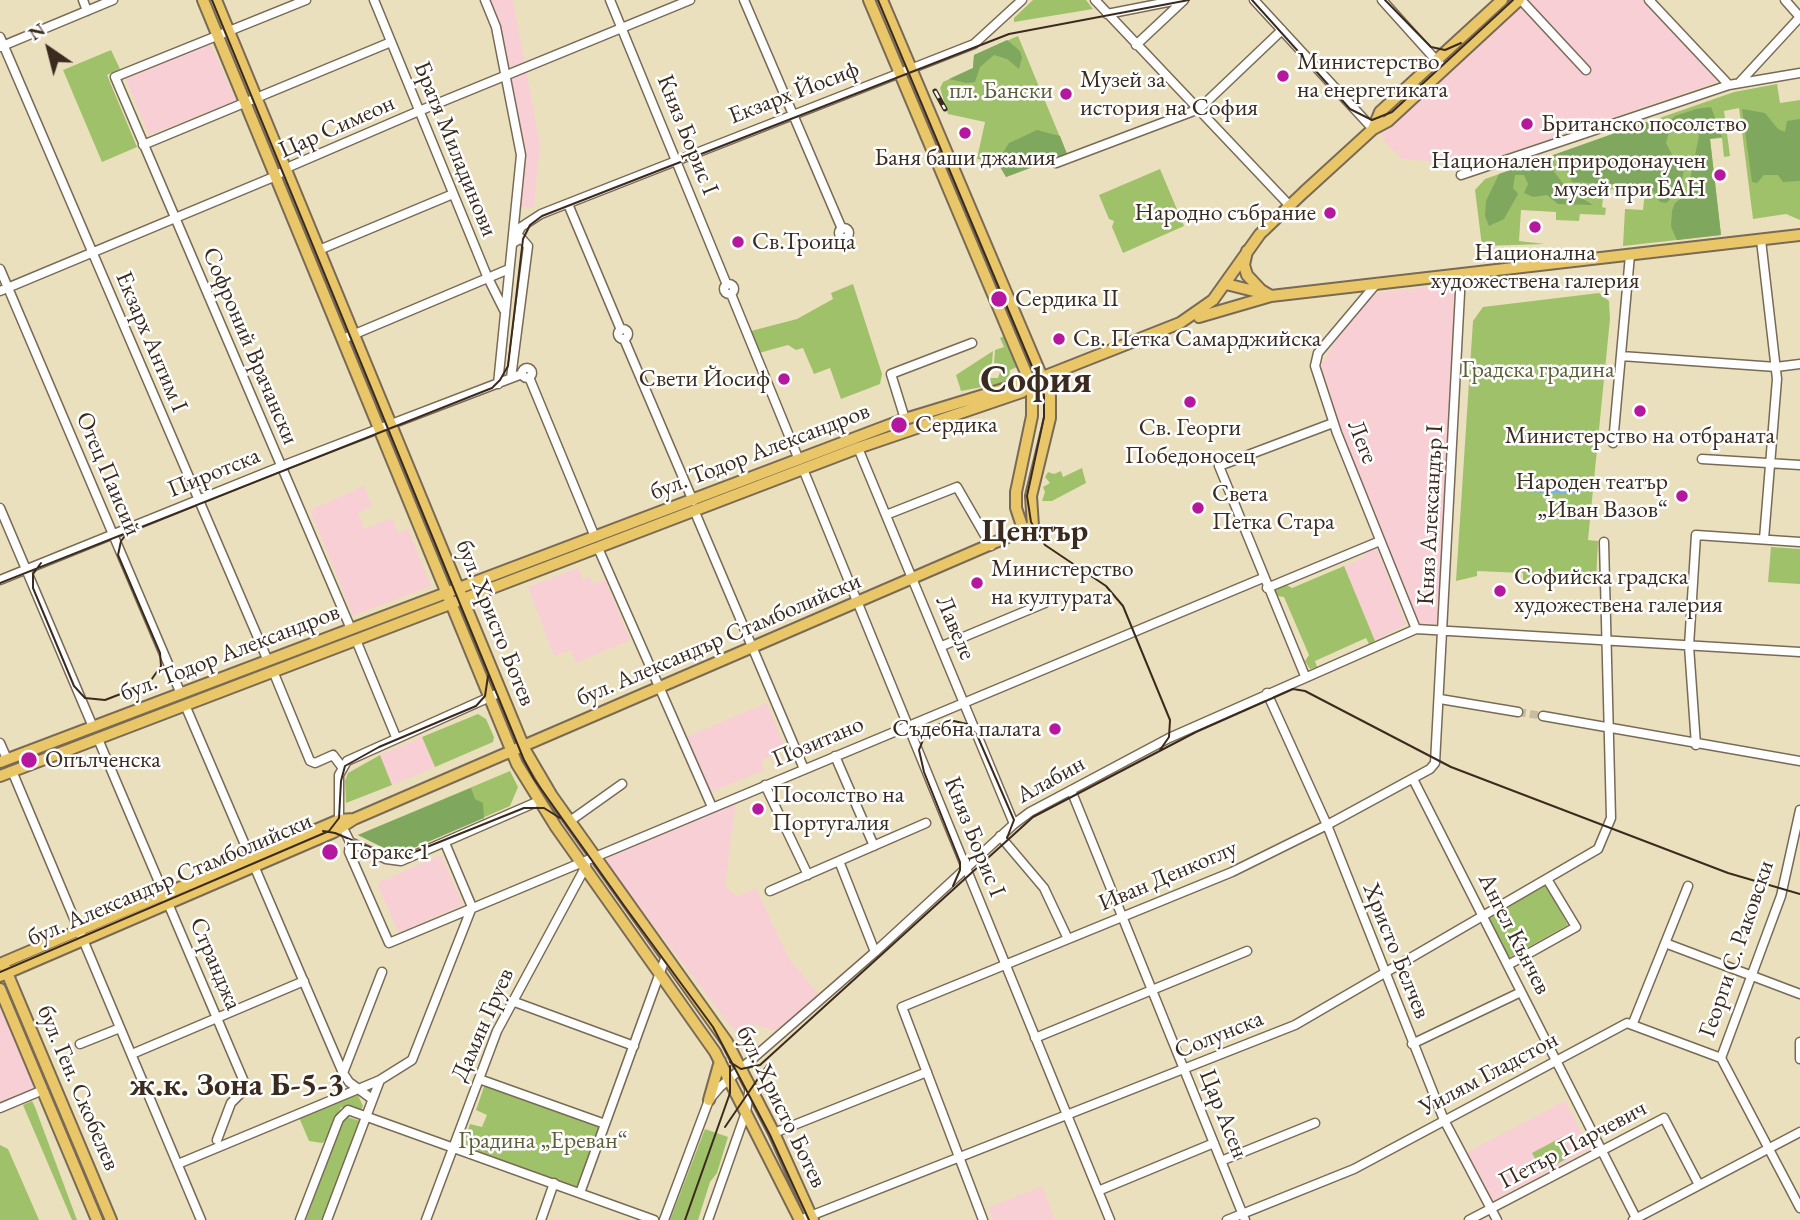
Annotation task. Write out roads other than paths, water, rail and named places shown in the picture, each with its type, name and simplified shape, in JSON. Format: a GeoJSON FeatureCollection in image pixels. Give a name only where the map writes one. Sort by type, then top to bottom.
{"type":"FeatureCollection","features":[{"type":"Feature","properties":{"kind":"main road","name":"бул. Христо Ботев"},"geometry":{"type":"LineString","coordinates":[[203,0],[286,169],[319,250],[379,430],[495,695],[570,821],[716,1025],[774,1133],[806,1219]]}},
{"type":"Feature","properties":{"kind":"main road","name":"бул. Христо Ботев"},"geometry":{"type":"LineString","coordinates":[[216,0],[229,31],[276,176],[391,426],[462,593],[511,751],[539,801],[720,1061],[806,1219]]}},
{"type":"Feature","properties":{"kind":"main road"},"geometry":{"type":"LineString","coordinates":[[869,0],[905,71],[1043,377],[1051,411],[1032,487],[1031,507],[1035,520],[1028,530],[1016,508],[1016,492],[1032,416],[1031,383],[905,71],[882,0]]}},
{"type":"Feature","properties":{"kind":"main road"},"geometry":{"type":"LineString","coordinates":[[1440,65],[1502,0]]}},
{"type":"Feature","properties":{"kind":"main road"},"geometry":{"type":"LineString","coordinates":[[1180,323],[1207,306],[1226,284],[1248,248],[1373,129],[1380,112],[1520,0]]}},
{"type":"Feature","properties":{"kind":"main road"},"geometry":{"type":"LineString","coordinates":[[1180,323],[1271,296],[1800,235]]}},
{"type":"Feature","properties":{"kind":"main road"},"geometry":{"type":"LineString","coordinates":[[1248,248],[1244,265],[1247,275],[1271,296]]}},
{"type":"Feature","properties":{"kind":"main road"},"geometry":{"type":"LineString","coordinates":[[1226,284],[1271,296]]}},
{"type":"Feature","properties":{"kind":"main road","name":"бул. Тодор Александров"},"geometry":{"type":"LineString","coordinates":[[801,464],[858,448],[1180,323]]}},
{"type":"Feature","properties":{"kind":"main road","name":"бул. Тодор Александров"},"geometry":{"type":"LineString","coordinates":[[3,760],[93,727],[183,699],[354,635],[694,506],[905,419],[1031,383]]}},
{"type":"Feature","properties":{"kind":"main road","name":"бул. Александър Стамболийски"},"geometry":{"type":"LineString","coordinates":[[2,966],[167,899],[1028,530]]}},
{"type":"Feature","properties":{"kind":"main road","name":"бул. Тодор Александров"},"geometry":{"type":"LineString","coordinates":[[0,776],[98,739],[183,699]]}},
{"type":"Feature","properties":{"kind":"main road","name":"бул. Ген. Скобелев"},"geometry":{"type":"LineString","coordinates":[[2,966],[111,1220]]}},
{"type":"Feature","properties":{"kind":"main road","name":"бул. Ген. Скобелев"},"geometry":{"type":"LineString","coordinates":[[0,989],[97,1220]]}},
{"type":"Feature","properties":{"kind":"main road"},"geometry":{"type":"LineString","coordinates":[[709,1100],[720,1061]]}},
{"type":"Feature","properties":{"kind":"street"},"geometry":{"type":"LineString","coordinates":[[83,0],[88,11]]}},
{"type":"Feature","properties":{"kind":"street"},"geometry":{"type":"LineString","coordinates":[[1,43],[113,0]]}},
{"type":"Feature","properties":{"kind":"street"},"geometry":{"type":"LineString","coordinates":[[218,35],[306,0]]}},
{"type":"Feature","properties":{"kind":"street","name":"Братя Миладинови"},"geometry":{"type":"LineString","coordinates":[[374,0],[488,278],[505,310]]}},
{"type":"Feature","properties":{"kind":"street"},"geometry":{"type":"LineString","coordinates":[[485,0],[496,27],[521,155],[498,384]]}},
{"type":"Feature","properties":{"kind":"street","name":"Княз Борис I"},"geometry":{"type":"LineString","coordinates":[[610,0],[1110,1220]]}},
{"type":"Feature","properties":{"kind":"street","name":"Цар Симеон"},"geometry":{"type":"LineString","coordinates":[[4,289],[276,176],[286,169],[419,111],[690,0]]}},
{"type":"Feature","properties":{"kind":"street"},"geometry":{"type":"LineString","coordinates":[[744,0],[842,229]]}},
{"type":"Feature","properties":{"kind":"street","name":"Екзарх Йосиф"},"geometry":{"type":"LineString","coordinates":[[512,245],[526,223],[568,204],[974,44],[1022,0]]}},
{"type":"Feature","properties":{"kind":"street"},"geometry":{"type":"LineString","coordinates":[[1095,0],[1290,206]]}},
{"type":"Feature","properties":{"kind":"street"},"geometry":{"type":"LineString","coordinates":[[1107,14],[1178,0]]}},
{"type":"Feature","properties":{"kind":"street"},"geometry":{"type":"LineString","coordinates":[[1136,45],[1184,0]]}},
{"type":"Feature","properties":{"kind":"street"},"geometry":{"type":"LineString","coordinates":[[1254,0],[1373,129]]}},
{"type":"Feature","properties":{"kind":"street"},"geometry":{"type":"LineString","coordinates":[[1382,0],[1440,65]]}},
{"type":"Feature","properties":{"kind":"street"},"geometry":{"type":"LineString","coordinates":[[1520,0],[1586,70]]}},
{"type":"Feature","properties":{"kind":"street"},"geometry":{"type":"LineString","coordinates":[[1649,0],[1729,85]]}},
{"type":"Feature","properties":{"kind":"street"},"geometry":{"type":"LineString","coordinates":[[1740,82],[1800,17],[1785,0]]}},
{"type":"Feature","properties":{"kind":"street"},"geometry":{"type":"LineString","coordinates":[[1056,163],[1199,109],[1282,30]]}},
{"type":"Feature","properties":{"kind":"street","name":"Софроний Врачански"},"geometry":{"type":"LineString","coordinates":[[218,35],[115,77],[396,737]]}},
{"type":"Feature","properties":{"kind":"street"},"geometry":{"type":"LineString","coordinates":[[143,145],[391,42]]}},
{"type":"Feature","properties":{"kind":"street","name":"Екзарх Антим I"},"geometry":{"type":"LineString","coordinates":[[1,43],[310,761],[315,763],[333,755],[342,767]]}},
{"type":"Feature","properties":{"kind":"street"},"geometry":{"type":"LineString","coordinates":[[1461,175],[1729,85],[1800,73]]}},
{"type":"Feature","properties":{"kind":"street"},"geometry":{"type":"LineString","coordinates":[[319,250],[453,194]]}},
{"type":"Feature","properties":{"kind":"street"},"geometry":{"type":"LineString","coordinates":[[568,204],[804,769]]}},
{"type":"Feature","properties":{"kind":"street"},"geometry":{"type":"LineString","coordinates":[[511,378],[528,246],[519,238],[512,245]]}},
{"type":"Feature","properties":{"kind":"street"},"geometry":{"type":"LineString","coordinates":[[1761,240],[1776,368],[1764,539]]}},
{"type":"Feature","properties":{"kind":"street"},"geometry":{"type":"LineString","coordinates":[[1612,443],[1630,255]]}},
{"type":"Feature","properties":{"kind":"street","name":"Отец Паисий"},"geometry":{"type":"LineString","coordinates":[[0,269],[4,289],[113,535],[343,1073],[372,1099]]}},
{"type":"Feature","properties":{"kind":"street"},"geometry":{"type":"LineString","coordinates":[[349,337],[509,269]]}},
{"type":"Feature","properties":{"kind":"street","name":"Княз Александър I"},"geometry":{"type":"LineString","coordinates":[[1436,758],[1461,274]]}},
{"type":"Feature","properties":{"kind":"street","name":"Леге"},"geometry":{"type":"LineString","coordinates":[[1377,283],[1316,359],[1316,376],[1416,629]]}},
{"type":"Feature","properties":{"kind":"street"},"geometry":{"type":"LineString","coordinates":[[905,419],[891,374],[972,343]]}},
{"type":"Feature","properties":{"kind":"street"},"geometry":{"type":"LineString","coordinates":[[1621,356],[1776,368],[1800,365]]}},
{"type":"Feature","properties":{"kind":"street","name":"Пиротска"},"geometry":{"type":"LineString","coordinates":[[0,580],[281,466],[511,378],[526,375],[596,542]]}},
{"type":"Feature","properties":{"kind":"street"},"geometry":{"type":"LineString","coordinates":[[1305,676],[1219,466],[1333,423]]}},
{"type":"Feature","properties":{"kind":"street","name":"Лавеле"},"geometry":{"type":"LineString","coordinates":[[858,448],[1014,824]]}},
{"type":"Feature","properties":{"kind":"street"},"geometry":{"type":"LineString","coordinates":[[1702,459],[1800,465]]}},
{"type":"Feature","properties":{"kind":"street"},"geometry":{"type":"LineString","coordinates":[[886,515],[957,487],[991,546]]}},
{"type":"Feature","properties":{"kind":"street"},"geometry":{"type":"LineString","coordinates":[[0,508],[93,727]]}},
{"type":"Feature","properties":{"kind":"street"},"geometry":{"type":"LineString","coordinates":[[1696,744],[1689,646],[1696,535],[1800,542]]}},
{"type":"Feature","properties":{"kind":"street"},"geometry":{"type":"LineString","coordinates":[[1267,588],[1380,541]]}},
{"type":"Feature","properties":{"kind":"street"},"geometry":{"type":"LineString","coordinates":[[1604,541],[1608,728]]}},
{"type":"Feature","properties":{"kind":"street"},"geometry":{"type":"LineString","coordinates":[[596,542],[712,807]]}},
{"type":"Feature","properties":{"kind":"street","name":"Позитано"},"geometry":{"type":"LineString","coordinates":[[350,842],[349,852],[389,943],[1263,578]]}},
{"type":"Feature","properties":{"kind":"street"},"geometry":{"type":"LineString","coordinates":[[942,646],[1045,603]]}},
{"type":"Feature","properties":{"kind":"street","name":"Алабин"},"geometry":{"type":"LineString","coordinates":[[709,1100],[1014,824],[1169,738],[1416,629],[1800,652]]}},
{"type":"Feature","properties":{"kind":"street","name":"Христо Белчев"},"geometry":{"type":"LineString","coordinates":[[1267,693],[1327,825],[1383,974],[1444,1120],[1497,1220]]}},
{"type":"Feature","properties":{"kind":"street"},"geometry":{"type":"LineString","coordinates":[[495,695],[351,758],[342,767],[339,781],[341,824],[350,842],[397,861],[539,801]]}},
{"type":"Feature","properties":{"kind":"street"},"geometry":{"type":"LineString","coordinates":[[1440,699],[1518,712]]}},
{"type":"Feature","properties":{"kind":"street"},"geometry":{"type":"LineString","coordinates":[[1543,716],[1800,761]]}},
{"type":"Feature","properties":{"kind":"street","name":"Солунска"},"geometry":{"type":"LineString","coordinates":[[806,1219],[1295,1025],[1598,849],[1611,818],[1608,728]]}},
{"type":"Feature","properties":{"kind":"street","name":"Странджа"},"geometry":{"type":"LineString","coordinates":[[98,739],[245,1089],[231,1103],[217,1140]]}},
{"type":"Feature","properties":{"kind":"street"},"geometry":{"type":"LineString","coordinates":[[0,743],[3,760]]}},
{"type":"Feature","properties":{"kind":"street"},"geometry":{"type":"LineString","coordinates":[[835,756],[874,846]]}},
{"type":"Feature","properties":{"kind":"street","name":"Иван Денкоглу"},"geometry":{"type":"LineString","coordinates":[[927,1072],[902,1007],[1232,872],[1413,779],[1433,767],[1436,758]]}},
{"type":"Feature","properties":{"kind":"street"},"geometry":{"type":"LineString","coordinates":[[12,771],[201,1220]]}},
{"type":"Feature","properties":{"kind":"street","name":"Ангел Кънчев"},"geometry":{"type":"LineString","coordinates":[[1413,779],[1558,1059],[1635,1219]]}},
{"type":"Feature","properties":{"kind":"street"},"geometry":{"type":"LineString","coordinates":[[570,821],[622,784]]}},
{"type":"Feature","properties":{"kind":"street"},"geometry":{"type":"LineString","coordinates":[[765,785],[808,875]]}},
{"type":"Feature","properties":{"kind":"street","name":"Цар Асен"},"geometry":{"type":"LineString","coordinates":[[1071,790],[1244,1217]]}},
{"type":"Feature","properties":{"kind":"street","name":"Георги С. Раковски"},"geometry":{"type":"LineString","coordinates":[[1800,810],[1784,886],[1721,1058],[1800,1208]]}},
{"type":"Feature","properties":{"kind":"street"},"geometry":{"type":"LineString","coordinates":[[770,891],[926,823]]}},
{"type":"Feature","properties":{"kind":"street"},"geometry":{"type":"LineString","coordinates":[[1000,836],[1044,888],[1068,939]]}},
{"type":"Feature","properties":{"kind":"street"},"geometry":{"type":"LineString","coordinates":[[178,1164],[380,1080],[412,1060],[472,907],[444,843]]}},
{"type":"Feature","properties":{"kind":"street"},"geometry":{"type":"LineString","coordinates":[[839,861],[875,952]]}},
{"type":"Feature","properties":{"kind":"street","name":"Дамян Груев"},"geometry":{"type":"LineString","coordinates":[[426,1220],[479,1079],[512,1001],[583,864]]}},
{"type":"Feature","properties":{"kind":"street"},"geometry":{"type":"LineString","coordinates":[[1508,965],[1576,927],[1547,879]]}},
{"type":"Feature","properties":{"kind":"street"},"geometry":{"type":"LineString","coordinates":[[1688,886],[1633,1023],[1721,1058]]}},
{"type":"Feature","properties":{"kind":"street"},"geometry":{"type":"LineString","coordinates":[[1665,943],[1800,994]]}},
{"type":"Feature","properties":{"kind":"street"},"geometry":{"type":"LineString","coordinates":[[1035,1038],[1247,951]]}},
{"type":"Feature","properties":{"kind":"street"},"geometry":{"type":"LineString","coordinates":[[580,1193],[666,956]]}},
{"type":"Feature","properties":{"kind":"street"},"geometry":{"type":"LineString","coordinates":[[343,1073],[382,972]]}},
{"type":"Feature","properties":{"kind":"street"},"geometry":{"type":"LineString","coordinates":[[132,1054],[304,981]]}},
{"type":"Feature","properties":{"kind":"street"},"geometry":{"type":"LineString","coordinates":[[1412,1044],[1521,992]]}},
{"type":"Feature","properties":{"kind":"street"},"geometry":{"type":"LineString","coordinates":[[512,1001],[634,1046]]}},
{"type":"Feature","properties":{"kind":"street","name":"Уилям Гладстон"},"geometry":{"type":"LineString","coordinates":[[1227,1220],[1244,1217],[1354,1169],[1621,1025],[1633,1023]]}},
{"type":"Feature","properties":{"kind":"street"},"geometry":{"type":"LineString","coordinates":[[80,1044],[120,1028]]}},
{"type":"Feature","properties":{"kind":"street"},"geometry":{"type":"LineString","coordinates":[[1800,1042],[1800,1059]]}},
{"type":"Feature","properties":{"kind":"street"},"geometry":{"type":"LineString","coordinates":[[774,1133],[927,1072],[983,1220]]}},
{"type":"Feature","properties":{"kind":"street"},"geometry":{"type":"LineString","coordinates":[[479,1079],[605,1124]]}},
{"type":"Feature","properties":{"kind":"street"},"geometry":{"type":"LineString","coordinates":[[327,1220],[380,1080]]}},
{"type":"Feature","properties":{"kind":"street"},"geometry":{"type":"LineString","coordinates":[[708,1220],[746,1112],[750,1086]]}},
{"type":"Feature","properties":{"kind":"street"},"geometry":{"type":"LineString","coordinates":[[0,1108],[43,1090]]}},
{"type":"Feature","properties":{"kind":"street"},"geometry":{"type":"LineString","coordinates":[[664,1220],[709,1100]]}},
{"type":"Feature","properties":{"kind":"street"},"geometry":{"type":"LineString","coordinates":[[300,1220],[341,1114],[348,1110],[366,1114],[654,1220]]}},
{"type":"Feature","properties":{"kind":"street","name":"Петър Парчевич"},"geometry":{"type":"LineString","coordinates":[[1469,1220],[1664,1118],[1699,1185]]}},
{"type":"Feature","properties":{"kind":"street"},"geometry":{"type":"LineString","coordinates":[[1221,1161],[1315,1123]]}},
{"type":"Feature","properties":{"kind":"street"},"geometry":{"type":"LineString","coordinates":[[740,1128],[752,1124]]}},
{"type":"Feature","properties":{"kind":"street"},"geometry":{"type":"LineString","coordinates":[[1635,1219],[1800,1132]]}},
{"type":"Feature","properties":{"kind":"street"},"geometry":{"type":"LineString","coordinates":[[1098,1191],[1214,1143]]}},
{"type":"Feature","properties":{"kind":"street"},"geometry":{"type":"LineString","coordinates":[[541,1220],[554,1183]]}},
{"type":"Feature","properties":{"kind":"water"},"geometry":{"type":"Polygon","coordinates":[[[1528,478],[1577,484],[1576,494],[1526,492],[1528,478]]]}},
{"type":"Feature","properties":{"kind":"tunnel"},"geometry":{"type":"LineString","coordinates":[[1518,712],[1543,716]]}},
{"type":"Feature","properties":{"kind":"tram line"},"geometry":{"type":"LineString","coordinates":[[212,0],[524,760],[534,779],[713,1027],[770,1135],[809,1220]]}},
{"type":"Feature","properties":{"kind":"tram line"},"geometry":{"type":"LineString","coordinates":[[878,0],[1044,395],[1044,417],[1027,496],[1031,522],[1045,545],[1106,586],[1123,606],[1170,720],[1169,737],[1160,750]]}},
{"type":"Feature","properties":{"kind":"tram line"},"geometry":{"type":"LineString","coordinates":[[0,583],[492,388],[508,366],[523,239],[530,225],[542,216],[1009,34],[1189,0]]}},
{"type":"Feature","properties":{"kind":"tram line"},"geometry":{"type":"LineString","coordinates":[[1252,0],[1350,109],[1372,120],[1392,112],[1513,0]]}},
{"type":"Feature","properties":{"kind":"tram line"},"geometry":{"type":"LineString","coordinates":[[1385,0],[1431,47],[1445,50],[1461,43]]}},
{"type":"Feature","properties":{"kind":"tram line"},"geometry":{"type":"LineString","coordinates":[[41,563],[33,574],[33,588],[74,686],[85,698],[105,700],[149,683],[161,666],[160,653],[118,555],[121,541],[129,531]]}},
{"type":"Feature","properties":{"kind":"tram line"},"geometry":{"type":"LineString","coordinates":[[0,972],[329,831],[339,818],[341,781],[345,766],[379,747],[476,706],[485,696],[488,676]]}},
{"type":"Feature","properties":{"kind":"tram line"},"geometry":{"type":"LineString","coordinates":[[730,1062],[741,1069],[760,1065],[1033,817],[1196,732],[1293,689],[1305,691],[1451,767],[1728,873],[1800,894]]}},
{"type":"Feature","properties":{"kind":"tram line"},"geometry":{"type":"LineString","coordinates":[[953,886],[960,870],[960,862],[924,772],[919,750],[925,735],[937,725],[954,721],[967,724],[977,735],[1014,820],[1007,838]]}},
{"type":"Feature","properties":{"kind":"tram line"},"geometry":{"type":"LineString","coordinates":[[323,831],[335,833],[397,859],[524,808],[544,808],[560,818]]}},
{"type":"Feature","properties":{"kind":"tram line"},"geometry":{"type":"LineString","coordinates":[[725,1127],[770,1061]]}},
{"type":"Feature","properties":{"kind":"tram line"},"geometry":{"type":"LineString","coordinates":[[685,1220],[730,1093],[730,1066]]}},
{"type":"Feature","properties":{"kind":"railway"},"geometry":{"type":"LineString","coordinates":[[935,91],[945,109]]}},
{"type":"Feature","properties":{"kind":"place","name":"Министерство на енергетиката"},"geometry":{"type":"Point","coordinates":[1283,76]}},
{"type":"Feature","properties":{"kind":"place","name":"Музей за история на София"},"geometry":{"type":"Point","coordinates":[1066,94]}},
{"type":"Feature","properties":{"kind":"place","name":"Британско посолство"},"geometry":{"type":"Point","coordinates":[1527,124]}},
{"type":"Feature","properties":{"kind":"place","name":"Баня баши джамия"},"geometry":{"type":"Point","coordinates":[965,133]}},
{"type":"Feature","properties":{"kind":"place","name":"Национален природонаучен музей при БАН"},"geometry":{"type":"Point","coordinates":[1720,175]}},
{"type":"Feature","properties":{"kind":"place","name":"Народно събрание"},"geometry":{"type":"Point","coordinates":[1330,213]}},
{"type":"Feature","properties":{"kind":"place","name":"Национална художествена галерия"},"geometry":{"type":"Point","coordinates":[1535,227]}},
{"type":"Feature","properties":{"kind":"place","name":"Св.Троица"},"geometry":{"type":"Point","coordinates":[738,242]}},
{"type":"Feature","properties":{"kind":"place","name":"Сердика II"},"geometry":{"type":"Point","coordinates":[999,299]}},
{"type":"Feature","properties":{"kind":"place","name":"Св. Петка Самарджийска"},"geometry":{"type":"Point","coordinates":[1059,339]}},
{"type":"Feature","properties":{"kind":"place","name":"Свети Йосиф"},"geometry":{"type":"Point","coordinates":[784,379]}},
{"type":"Feature","properties":{"kind":"place","name":"Св. Георги Победоносец"},"geometry":{"type":"Point","coordinates":[1190,402]}},
{"type":"Feature","properties":{"kind":"place","name":"Министерство на отбраната"},"geometry":{"type":"Point","coordinates":[1640,411]}},
{"type":"Feature","properties":{"kind":"place","name":"Сердика"},"geometry":{"type":"Point","coordinates":[899,425]}},
{"type":"Feature","properties":{"kind":"place","name":"Народен театър „Иван Вазов“"},"geometry":{"type":"Point","coordinates":[1682,496]}},
{"type":"Feature","properties":{"kind":"place","name":"Света Петка Стара"},"geometry":{"type":"Point","coordinates":[1198,508]}},
{"type":"Feature","properties":{"kind":"place","name":"Министерство на културата"},"geometry":{"type":"Point","coordinates":[977,583]}},
{"type":"Feature","properties":{"kind":"place","name":"Софийска градска художествена галерия"},"geometry":{"type":"Point","coordinates":[1500,591]}},
{"type":"Feature","properties":{"kind":"place","name":"Съдебна палата"},"geometry":{"type":"Point","coordinates":[1055,729]}},
{"type":"Feature","properties":{"kind":"place","name":"Опълченска"},"geometry":{"type":"Point","coordinates":[29,760]}},
{"type":"Feature","properties":{"kind":"place","name":"Посолство на Португалия"},"geometry":{"type":"Point","coordinates":[758,809]}},
{"type":"Feature","properties":{"kind":"place","name":"Торакс 1"},"geometry":{"type":"Point","coordinates":[330,852]}},
{"type":"Feature","properties":{"kind":"district","name":"София"},"geometry":{"type":"Point","coordinates":[1036,382]}},
{"type":"Feature","properties":{"kind":"district","name":"Център"},"geometry":{"type":"Point","coordinates":[1035,532]}},
{"type":"Feature","properties":{"kind":"district","name":"ж.к. Зона Б-5-3"},"geometry":{"type":"Point","coordinates":[237,1086]}},
{"type":"Feature","properties":{"kind":"park label","name":"пл. Бански"},"geometry":{"type":"Point","coordinates":[1001,91]}},
{"type":"Feature","properties":{"kind":"park label","name":"Градска градина"},"geometry":{"type":"Point","coordinates":[1538,370]}},
{"type":"Feature","properties":{"kind":"park label","name":"Градина „Ереван“"},"geometry":{"type":"Point","coordinates":[543,1141]}}]}
